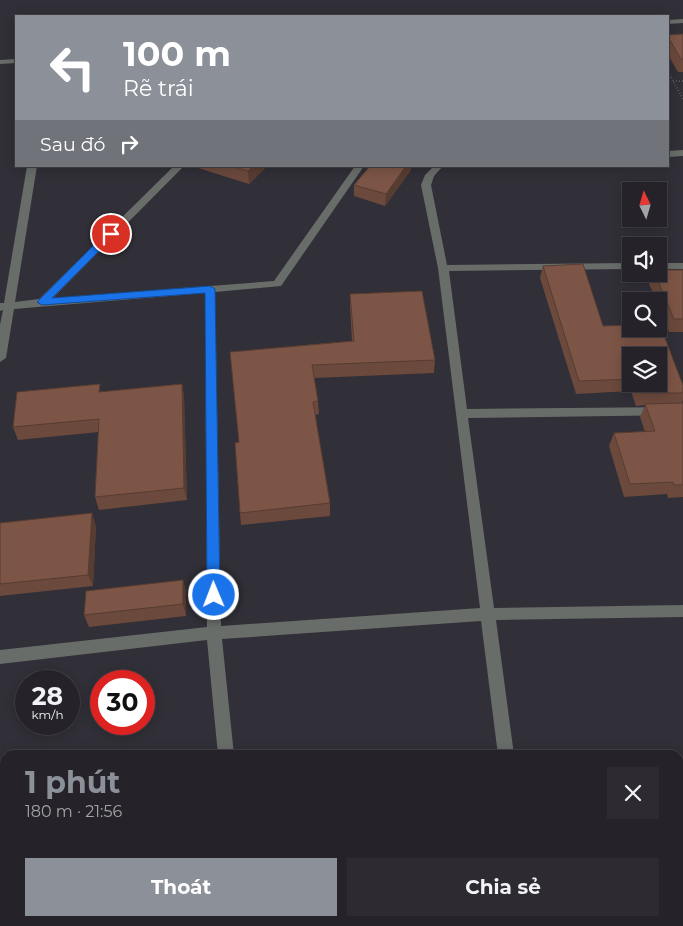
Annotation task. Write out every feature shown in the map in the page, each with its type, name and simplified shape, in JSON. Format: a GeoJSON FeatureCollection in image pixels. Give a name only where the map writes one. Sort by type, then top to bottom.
{"type":"FeatureCollection","features":[{"type":"Feature","properties":{"kind":"street"},"geometry":{"type":"LineString","coordinates":[[669,22],[683,21]]}},
{"type":"Feature","properties":{"kind":"street"},"geometry":{"type":"LineString","coordinates":[[0,62],[15,61]]}},
{"type":"Feature","properties":{"kind":"street"},"geometry":{"type":"LineString","coordinates":[[669,154],[683,153]]}},
{"type":"Feature","properties":{"kind":"street"},"geometry":{"type":"LineString","coordinates":[[0,358],[4,306],[32,167]]}},
{"type":"Feature","properties":{"kind":"street"},"geometry":{"type":"LineString","coordinates":[[42,302],[179,167]]}},
{"type":"Feature","properties":{"kind":"street"},"geometry":{"type":"LineString","coordinates":[[4,306],[277,284],[359,167]]}},
{"type":"Feature","properties":{"kind":"street"},"geometry":{"type":"LineString","coordinates":[[438,167],[430,175],[426,185],[443,268],[505,750]]}},
{"type":"Feature","properties":{"kind":"street"},"geometry":{"type":"LineString","coordinates":[[443,268],[622,266]]}},
{"type":"Feature","properties":{"kind":"street"},"geometry":{"type":"LineString","coordinates":[[667,266],[683,266]]}},
{"type":"Feature","properties":{"kind":"street"},"geometry":{"type":"LineString","coordinates":[[210,289],[214,633],[226,750]]}},
{"type":"Feature","properties":{"kind":"street"},"geometry":{"type":"LineString","coordinates":[[463,414],[683,411]]}},
{"type":"Feature","properties":{"kind":"street"},"geometry":{"type":"LineString","coordinates":[[0,657],[214,633],[487,614],[683,611]]}},
{"type":"Feature","properties":{"kind":"path"},"geometry":{"type":"LineString","coordinates":[[669,74],[683,99]]}},
{"type":"Feature","properties":{"kind":"path"},"geometry":{"type":"LineString","coordinates":[[673,81],[683,80]]}},
{"type":"Feature","properties":{"kind":"building"},"geometry":{"type":"Polygon","coordinates":[[[683,34],[683,59],[681,59],[669,39],[669,35],[683,34]]]}},
{"type":"Feature","properties":{"kind":"building"},"geometry":{"type":"Polygon","coordinates":[[[235,167],[252,167],[248,171],[235,167]]]}},
{"type":"Feature","properties":{"kind":"building"},"geometry":{"type":"Polygon","coordinates":[[[369,167],[405,167],[386,194],[354,185],[369,167]]]}},
{"type":"Feature","properties":{"kind":"building"},"geometry":{"type":"Polygon","coordinates":[[[583,264],[603,326],[622,325],[622,337],[665,337],[683,385],[683,393],[641,392],[667,392],[667,347],[622,347],[622,379],[579,381],[543,266],[583,264]]]}},
{"type":"Feature","properties":{"kind":"building"},"geometry":{"type":"Polygon","coordinates":[[[667,270],[683,270],[683,319],[674,319],[667,302],[667,292],[663,292],[658,282],[667,282],[667,270]]]}},
{"type":"Feature","properties":{"kind":"building"},"geometry":{"type":"Polygon","coordinates":[[[422,291],[435,360],[312,365],[318,401],[313,402],[330,503],[240,513],[235,443],[239,442],[230,352],[354,341],[350,294],[422,291]]]}},
{"type":"Feature","properties":{"kind":"building"},"geometry":{"type":"Polygon","coordinates":[[[100,384],[99,392],[182,384],[184,488],[95,497],[99,419],[13,427],[17,392],[100,384]]]}},
{"type":"Feature","properties":{"kind":"building"},"geometry":{"type":"Polygon","coordinates":[[[683,403],[683,485],[674,485],[673,482],[630,484],[614,433],[655,431],[645,404],[683,403]]]}},
{"type":"Feature","properties":{"kind":"building"},"geometry":{"type":"Polygon","coordinates":[[[92,513],[88,575],[0,584],[0,523],[92,513]]]}},
{"type":"Feature","properties":{"kind":"building"},"geometry":{"type":"Polygon","coordinates":[[[183,580],[183,604],[84,615],[86,591],[183,580]]]}},
{"type":"Feature","properties":{"kind":"route"},"geometry":{"type":"LineString","coordinates":[[111,234],[42,302],[210,289],[214,595]]}}]}
